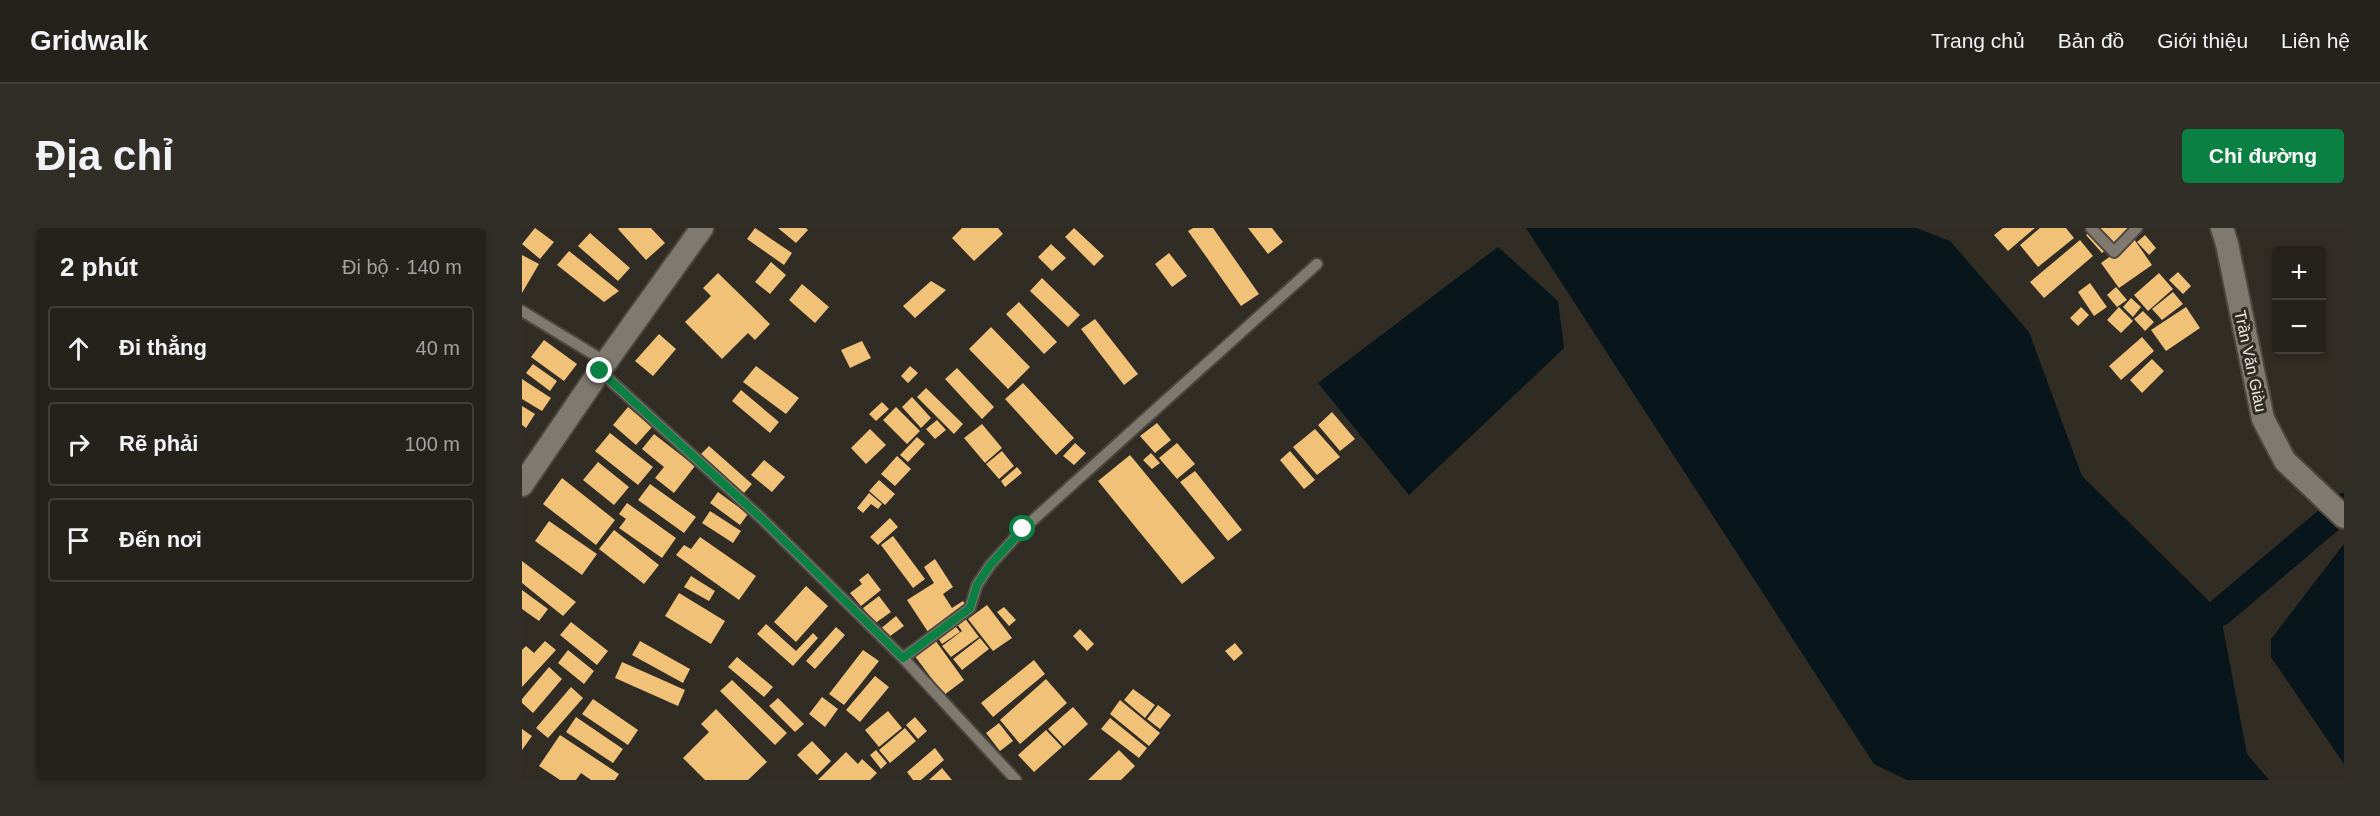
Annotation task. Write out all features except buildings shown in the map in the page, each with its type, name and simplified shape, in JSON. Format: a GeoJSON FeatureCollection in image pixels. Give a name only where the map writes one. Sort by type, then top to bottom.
{"type":"FeatureCollection","features":[{"type":"Feature","properties":{"kind":"street"},"geometry":{"type":"LineString","coordinates":[[522,485],[702,228]]}},
{"type":"Feature","properties":{"kind":"street","name":"Trần Văn Giàu"},"geometry":{"type":"LineString","coordinates":[[2222,228],[2263,419],[2285,461],[2344,517]]}},
{"type":"Feature","properties":{"kind":"lane"},"geometry":{"type":"LineString","coordinates":[[2091,228],[2114,252],[2137,228]]}},
{"type":"Feature","properties":{"kind":"lane"},"geometry":{"type":"LineString","coordinates":[[903,658],[970,608],[977,585],[991,564],[1023,529],[1317,264]]}},
{"type":"Feature","properties":{"kind":"lane"},"geometry":{"type":"LineString","coordinates":[[522,311],[603,367],[903,658],[1016,780]]}},
{"type":"Feature","properties":{"kind":"shaded area"},"geometry":{"type":"Polygon","coordinates":[[[1526,228],[1916,228],[1950,241],[2029,332],[2082,476],[2220,612],[2247,754],[2269,780],[1907,780],[1874,764],[1526,228]]]}},
{"type":"Feature","properties":{"kind":"shaded area"},"geometry":{"type":"Polygon","coordinates":[[[1498,247],[1558,301],[1564,348],[1409,495],[1318,383],[1498,247]]]}},
{"type":"Feature","properties":{"kind":"shaded area"},"geometry":{"type":"Polygon","coordinates":[[[2344,544],[2344,764],[2271,657],[2271,639],[2344,544]]]}},
{"type":"Feature","properties":{"kind":"waterway"},"geometry":{"type":"LineString","coordinates":[[2220,612],[2344,507]]}},
{"type":"Feature","properties":{"kind":"route"},"geometry":{"type":"LineString","coordinates":[[600,371],[760,517],[903,658],[970,608],[977,585],[991,564],[1023,529]]}}]}
